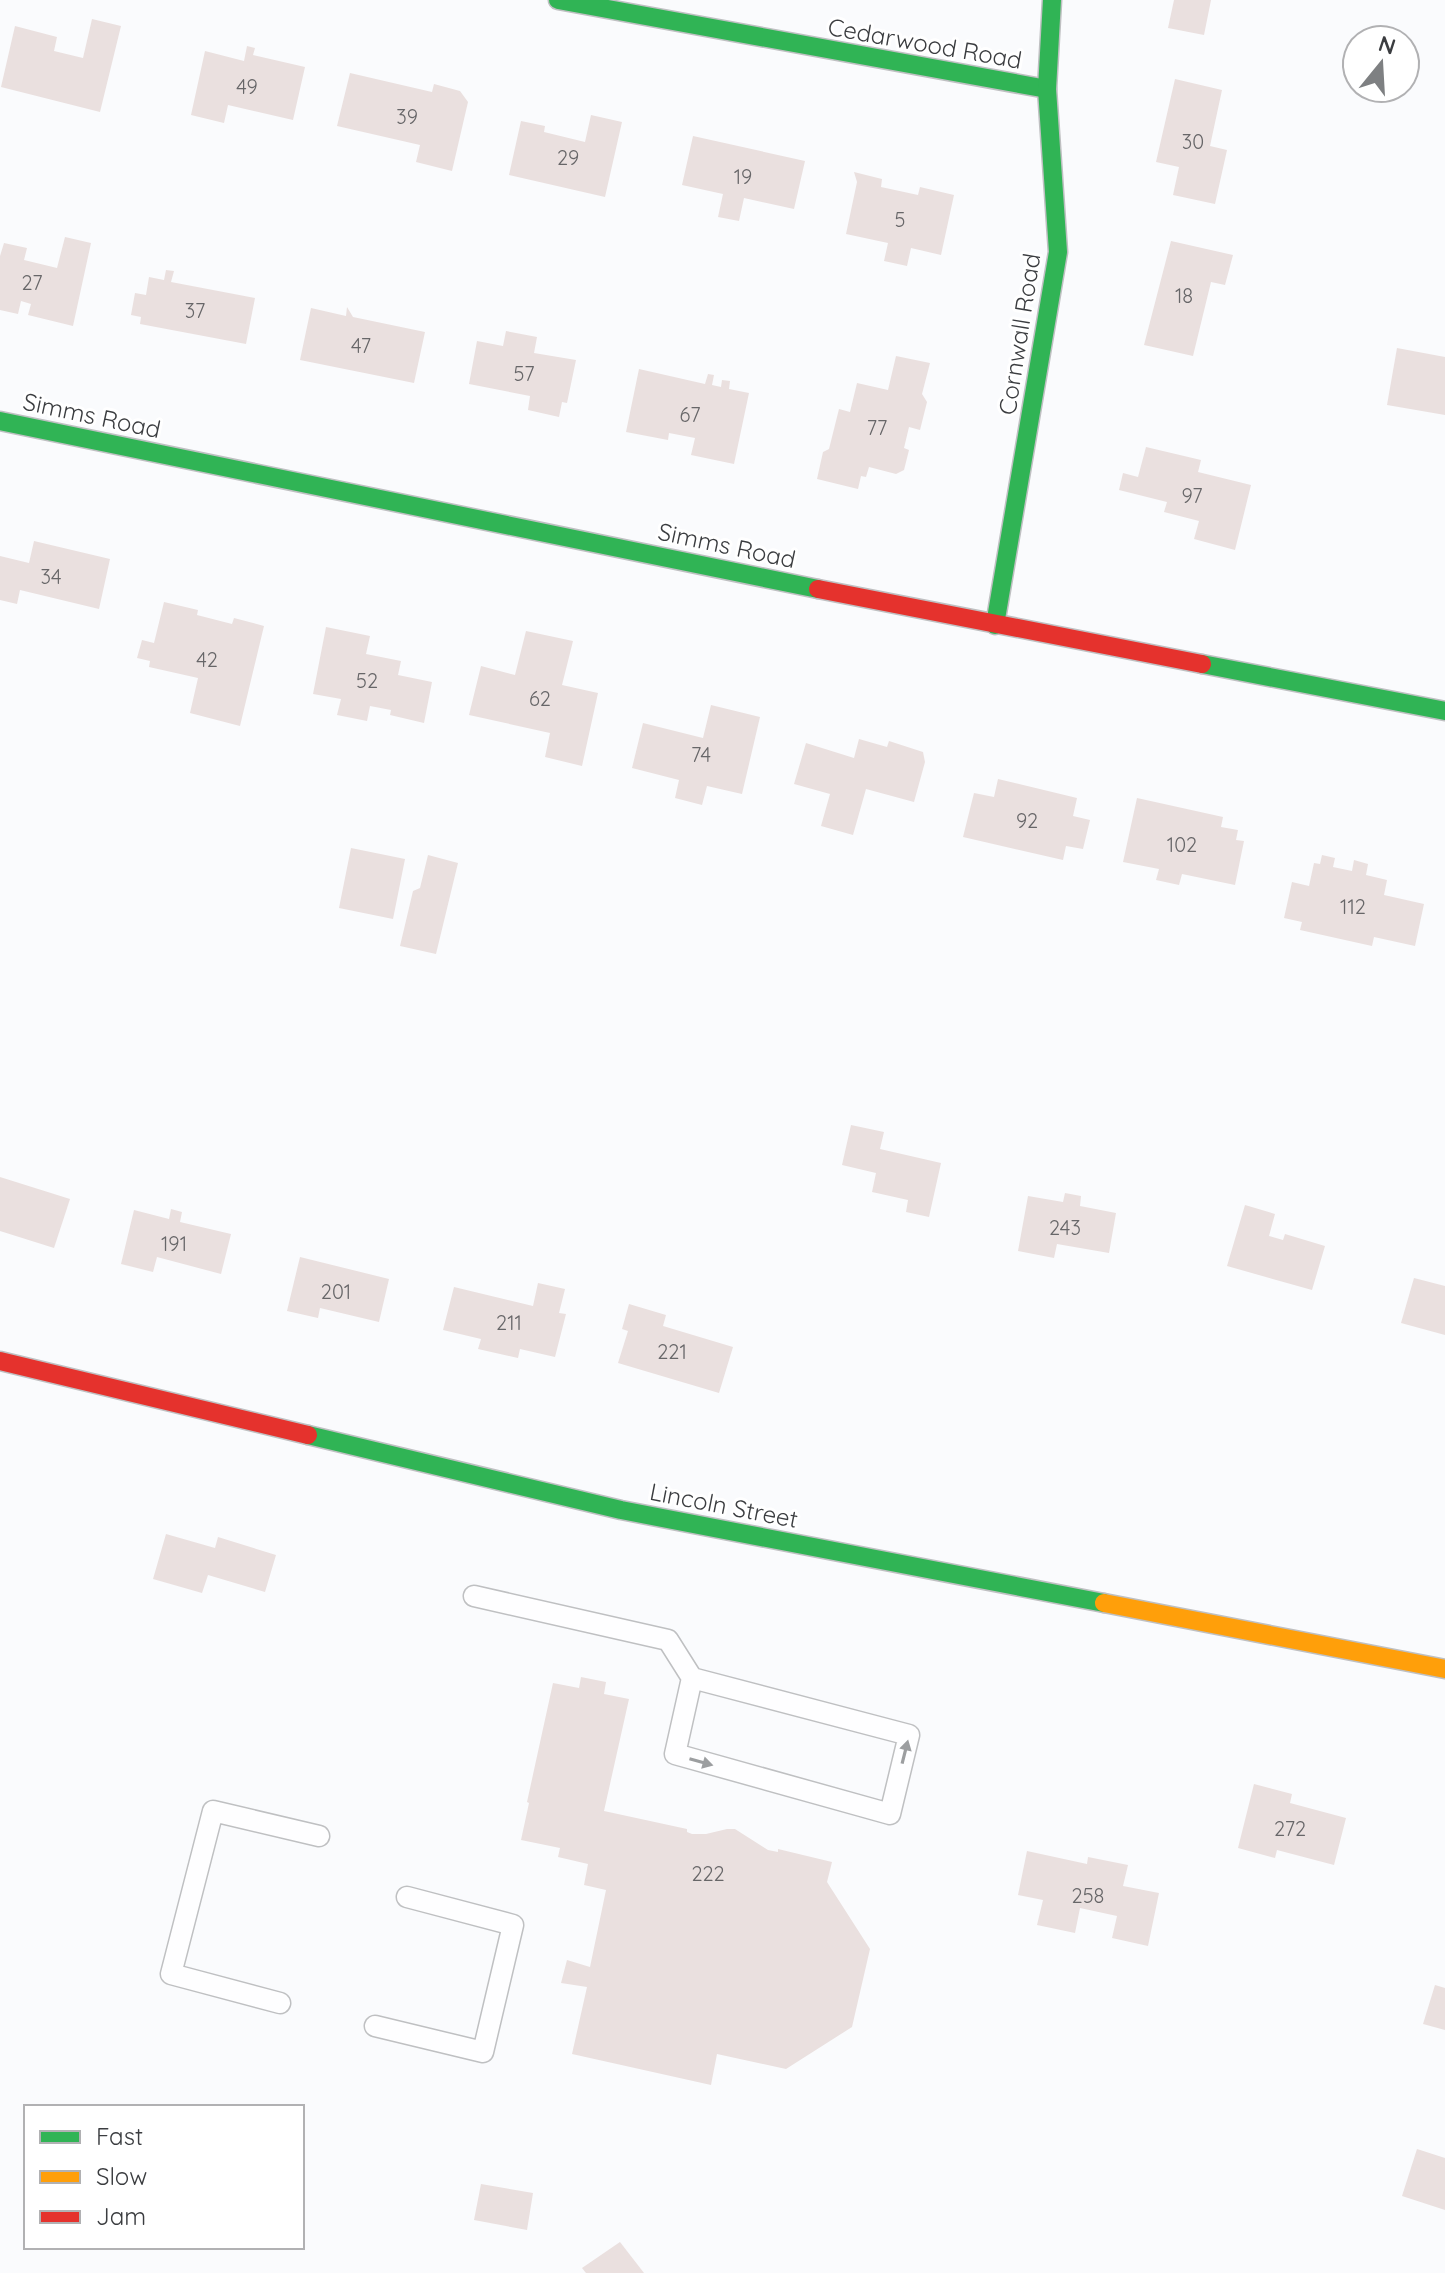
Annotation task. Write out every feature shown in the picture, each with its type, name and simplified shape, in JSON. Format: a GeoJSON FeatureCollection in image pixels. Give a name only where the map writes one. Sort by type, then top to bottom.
{"type":"FeatureCollection","features":[{"type":"Feature","properties":{"kind":"street","name":"Cedarwood Road"},"geometry":{"type":"LineString","coordinates":[[558,0],[1047,89]]}},
{"type":"Feature","properties":{"kind":"street","name":"Cornwall Road"},"geometry":{"type":"LineString","coordinates":[[995,625],[1058,252],[1047,89],[1052,0]]}},
{"type":"Feature","properties":{"kind":"street","name":"Simms Road"},"geometry":{"type":"LineString","coordinates":[[0,421],[995,625],[1445,711]]}},
{"type":"Feature","properties":{"kind":"street","name":"Lincoln Street"},"geometry":{"type":"LineString","coordinates":[[0,1361],[621,1510],[1445,1669]]}},
{"type":"Feature","properties":{"kind":"lane"},"geometry":{"type":"LineString","coordinates":[[474,1596],[668,1640],[692,1678],[909,1735],[890,1814],[675,1754],[692,1678]]}},
{"type":"Feature","properties":{"kind":"lane"},"geometry":{"type":"LineString","coordinates":[[280,2003],[171,1974],[213,1811],[319,1836]]}},
{"type":"Feature","properties":{"kind":"lane"},"geometry":{"type":"LineString","coordinates":[[375,2026],[483,2052],[513,1925],[407,1897]]}},
{"type":"Feature","properties":{"kind":"building"},"geometry":{"type":"Polygon","coordinates":[[[1174,0],[1211,0],[1204,35],[1168,28],[1174,0]]]}},
{"type":"Feature","properties":{"kind":"building"},"geometry":{"type":"Polygon","coordinates":[[[92,19],[121,26],[100,112],[1,87],[15,26],[57,37],[54,51],[83,58],[92,19]]]}},
{"type":"Feature","properties":{"kind":"building"},"geometry":{"type":"Polygon","coordinates":[[[247,46],[255,48],[253,55],[305,67],[293,120],[228,105],[224,123],[191,115],[205,51],[244,61],[247,46]]]}},
{"type":"Feature","properties":{"kind":"building"},"geometry":{"type":"Polygon","coordinates":[[[350,73],[432,92],[434,84],[460,91],[468,102],[452,171],[416,162],[420,145],[337,126],[350,73]]]}},
{"type":"Feature","properties":{"kind":"building"},"geometry":{"type":"Polygon","coordinates":[[[1175,79],[1222,90],[1210,146],[1227,150],[1215,204],[1173,195],[1179,167],[1156,162],[1175,79]]]}},
{"type":"Feature","properties":{"kind":"building"},"geometry":{"type":"Polygon","coordinates":[[[591,115],[622,122],[605,197],[509,175],[521,121],[545,126],[544,132],[585,142],[591,115]]]}},
{"type":"Feature","properties":{"kind":"building"},"geometry":{"type":"Polygon","coordinates":[[[693,136],[805,161],[794,209],[744,198],[739,221],[718,217],[723,194],[682,185],[693,136]]]}},
{"type":"Feature","properties":{"kind":"building"},"geometry":{"type":"Polygon","coordinates":[[[854,172],[882,179],[881,187],[918,195],[920,187],[954,195],[941,255],[911,248],[907,266],[884,261],[888,243],[846,234],[857,182],[854,172]]]}},
{"type":"Feature","properties":{"kind":"building"},"geometry":{"type":"Polygon","coordinates":[[[65,237],[91,243],[73,326],[28,315],[31,304],[21,301],[18,314],[0,310],[0,256],[4,243],[27,248],[24,260],[57,268],[65,237]]]}},
{"type":"Feature","properties":{"kind":"building"},"geometry":{"type":"Polygon","coordinates":[[[1171,241],[1233,255],[1225,285],[1211,282],[1193,356],[1144,345],[1171,241]]]}},
{"type":"Feature","properties":{"kind":"building"},"geometry":{"type":"Polygon","coordinates":[[[166,270],[174,271],[171,282],[255,298],[246,344],[140,324],[141,317],[131,315],[135,293],[146,295],[149,277],[164,280],[166,270]]]}},
{"type":"Feature","properties":{"kind":"building"},"geometry":{"type":"Polygon","coordinates":[[[347,307],[353,317],[425,332],[414,383],[300,360],[311,308],[346,316],[347,307]]]}},
{"type":"Feature","properties":{"kind":"building"},"geometry":{"type":"Polygon","coordinates":[[[506,331],[537,337],[534,353],[576,360],[567,403],[562,402],[559,417],[528,410],[530,396],[469,384],[477,341],[503,346],[506,331]]]}},
{"type":"Feature","properties":{"kind":"building"},"geometry":{"type":"Polygon","coordinates":[[[1397,348],[1445,357],[1445,415],[1387,405],[1397,348]]]}},
{"type":"Feature","properties":{"kind":"building"},"geometry":{"type":"Polygon","coordinates":[[[896,356],[930,363],[922,394],[927,402],[920,430],[909,427],[904,448],[909,450],[904,470],[896,474],[869,467],[866,477],[861,476],[858,489],[817,479],[823,452],[829,449],[839,409],[850,412],[857,383],[888,390],[896,356]]]}},
{"type":"Feature","properties":{"kind":"building"},"geometry":{"type":"Polygon","coordinates":[[[639,369],[705,384],[708,374],[714,375],[712,385],[721,387],[722,380],[730,381],[729,389],[749,393],[734,464],[691,455],[695,438],[669,433],[668,440],[626,432],[639,369]]]}},
{"type":"Feature","properties":{"kind":"building"},"geometry":{"type":"Polygon","coordinates":[[[1146,447],[1201,460],[1198,472],[1251,485],[1235,550],[1194,539],[1199,521],[1164,512],[1167,502],[1119,490],[1123,473],[1138,477],[1146,447]]]}},
{"type":"Feature","properties":{"kind":"building"},"geometry":{"type":"Polygon","coordinates":[[[34,541],[110,559],[99,609],[20,590],[17,604],[0,600],[0,556],[29,563],[34,541]]]}},
{"type":"Feature","properties":{"kind":"building"},"geometry":{"type":"Polygon","coordinates":[[[164,602],[198,610],[197,615],[232,624],[234,618],[264,626],[240,726],[190,713],[198,678],[149,667],[150,661],[137,658],[142,640],[154,643],[164,602]]]}},
{"type":"Feature","properties":{"kind":"building"},"geometry":{"type":"Polygon","coordinates":[[[326,627],[370,636],[366,654],[401,661],[398,675],[432,682],[424,723],[390,715],[391,710],[370,706],[367,721],[337,715],[341,699],[313,694],[326,627]]]}},
{"type":"Feature","properties":{"kind":"building"},"geometry":{"type":"Polygon","coordinates":[[[526,631],[573,641],[562,685],[598,693],[582,766],[545,757],[550,733],[469,715],[481,666],[515,675],[526,631]]]}},
{"type":"Feature","properties":{"kind":"building"},"geometry":{"type":"Polygon","coordinates":[[[711,705],[760,717],[742,794],[707,786],[702,805],[675,798],[679,780],[632,768],[643,723],[703,738],[711,705]]]}},
{"type":"Feature","properties":{"kind":"building"},"geometry":{"type":"Polygon","coordinates":[[[859,739],[887,747],[889,741],[923,752],[925,762],[914,802],[866,789],[853,835],[821,826],[830,794],[794,784],[806,743],[854,758],[859,739]]]}},
{"type":"Feature","properties":{"kind":"building"},"geometry":{"type":"Polygon","coordinates":[[[998,779],[1077,798],[1073,816],[1090,820],[1083,849],[1066,846],[1063,860],[963,837],[974,793],[994,797],[998,779]]]}},
{"type":"Feature","properties":{"kind":"building"},"geometry":{"type":"Polygon","coordinates":[[[1137,798],[1223,817],[1221,827],[1238,830],[1236,840],[1244,841],[1235,885],[1182,874],[1179,885],[1156,880],[1159,869],[1123,862],[1137,798]]]}},
{"type":"Feature","properties":{"kind":"building"},"geometry":{"type":"Polygon","coordinates":[[[351,848],[405,859],[393,919],[339,908],[351,848]]]}},
{"type":"Feature","properties":{"kind":"building"},"geometry":{"type":"Polygon","coordinates":[[[428,855],[458,863],[436,954],[400,946],[413,891],[420,888],[428,855]]]}},
{"type":"Feature","properties":{"kind":"building"},"geometry":{"type":"Polygon","coordinates":[[[1322,855],[1335,858],[1333,867],[1352,871],[1354,860],[1368,864],[1366,875],[1387,880],[1384,895],[1424,904],[1415,946],[1374,937],[1372,946],[1300,930],[1302,922],[1284,918],[1292,882],[1309,886],[1314,863],[1320,864],[1322,855]]]}},
{"type":"Feature","properties":{"kind":"building"},"geometry":{"type":"Polygon","coordinates":[[[851,1125],[884,1132],[880,1149],[941,1163],[929,1217],[906,1212],[908,1200],[872,1192],[876,1173],[842,1165],[851,1125]]]}},
{"type":"Feature","properties":{"kind":"building"},"geometry":{"type":"Polygon","coordinates":[[[0,1177],[70,1199],[54,1248],[0,1231],[0,1177]]]}},
{"type":"Feature","properties":{"kind":"building"},"geometry":{"type":"Polygon","coordinates":[[[1065,1193],[1081,1196],[1080,1206],[1116,1213],[1109,1253],[1057,1244],[1054,1258],[1018,1251],[1028,1196],[1063,1202],[1065,1193]]]}},
{"type":"Feature","properties":{"kind":"building"},"geometry":{"type":"Polygon","coordinates":[[[1245,1205],[1275,1214],[1269,1236],[1283,1240],[1285,1234],[1325,1246],[1312,1290],[1227,1266],[1245,1205]]]}},
{"type":"Feature","properties":{"kind":"building"},"geometry":{"type":"Polygon","coordinates":[[[171,1209],[182,1212],[180,1222],[231,1234],[221,1274],[157,1257],[153,1272],[121,1264],[134,1210],[169,1219],[171,1209]]]}},
{"type":"Feature","properties":{"kind":"building"},"geometry":{"type":"Polygon","coordinates":[[[300,1257],[389,1279],[379,1322],[320,1308],[318,1318],[287,1311],[300,1257]]]}},
{"type":"Feature","properties":{"kind":"building"},"geometry":{"type":"Polygon","coordinates":[[[1414,1278],[1445,1286],[1445,1335],[1401,1323],[1414,1278]]]}},
{"type":"Feature","properties":{"kind":"building"},"geometry":{"type":"Polygon","coordinates":[[[538,1283],[565,1289],[559,1313],[566,1314],[555,1357],[520,1349],[518,1358],[478,1349],[481,1339],[443,1330],[454,1287],[533,1306],[538,1283]]]}},
{"type":"Feature","properties":{"kind":"building"},"geometry":{"type":"Polygon","coordinates":[[[629,1304],[666,1315],[663,1326],[733,1347],[719,1393],[618,1363],[628,1331],[622,1329],[629,1304]]]}},
{"type":"Feature","properties":{"kind":"building"},"geometry":{"type":"Polygon","coordinates":[[[166,1534],[215,1548],[218,1537],[276,1555],[265,1592],[208,1575],[202,1593],[153,1579],[166,1534]]]}},
{"type":"Feature","properties":{"kind":"building"},"geometry":{"type":"Polygon","coordinates":[[[581,1677],[606,1682],[604,1694],[629,1699],[604,1811],[687,1829],[692,1834],[735,1829],[768,1850],[778,1852],[778,1849],[832,1862],[827,1882],[870,1949],[852,2027],[786,2069],[717,2054],[711,2085],[572,2054],[587,1987],[561,1983],[567,1960],[590,1967],[606,1890],[584,1885],[588,1864],[558,1857],[560,1848],[521,1840],[553,1683],[579,1688],[581,1677]]]}},
{"type":"Feature","properties":{"kind":"building"},"geometry":{"type":"Polygon","coordinates":[[[1254,1784],[1292,1794],[1290,1803],[1346,1818],[1334,1865],[1277,1850],[1275,1858],[1238,1848],[1254,1784]]]}},
{"type":"Feature","properties":{"kind":"building"},"geometry":{"type":"Polygon","coordinates":[[[1027,1851],[1087,1864],[1088,1857],[1128,1865],[1123,1886],[1159,1893],[1148,1946],[1112,1938],[1117,1916],[1080,1908],[1075,1933],[1037,1925],[1043,1900],[1018,1895],[1027,1851]]]}},
{"type":"Feature","properties":{"kind":"building"},"geometry":{"type":"Polygon","coordinates":[[[1435,1985],[1445,1988],[1445,2030],[1423,2024],[1435,1985]]]}},
{"type":"Feature","properties":{"kind":"building"},"geometry":{"type":"Polygon","coordinates":[[[1417,2149],[1445,2158],[1445,2210],[1402,2196],[1417,2149]]]}},
{"type":"Feature","properties":{"kind":"building"},"geometry":{"type":"Polygon","coordinates":[[[481,2184],[533,2193],[527,2230],[474,2220],[481,2184]]]}},
{"type":"Feature","properties":{"kind":"building"},"geometry":{"type":"Polygon","coordinates":[[[620,2242],[644,2273],[586,2273],[582,2268],[620,2242]]]}},
{"type":"Feature","properties":{"kind":"traffic: fast"},"geometry":{"type":"LineString","coordinates":[[558,0],[1047,89]]}},
{"type":"Feature","properties":{"kind":"traffic: fast"},"geometry":{"type":"LineString","coordinates":[[995,625],[1058,252],[1047,89],[1052,0]]}},
{"type":"Feature","properties":{"kind":"traffic: fast"},"geometry":{"type":"LineString","coordinates":[[0,421],[818,589]]}},
{"type":"Feature","properties":{"kind":"traffic: fast"},"geometry":{"type":"LineString","coordinates":[[1202,664],[1445,711]]}},
{"type":"Feature","properties":{"kind":"traffic: fast"},"geometry":{"type":"LineString","coordinates":[[308,1435],[621,1510],[1104,1603]]}},
{"type":"Feature","properties":{"kind":"traffic: slow"},"geometry":{"type":"LineString","coordinates":[[1104,1603],[1445,1669]]}},
{"type":"Feature","properties":{"kind":"traffic: jam"},"geometry":{"type":"LineString","coordinates":[[818,589],[1202,664]]}},
{"type":"Feature","properties":{"kind":"traffic: jam"},"geometry":{"type":"LineString","coordinates":[[0,1361],[308,1435]]}}]}
